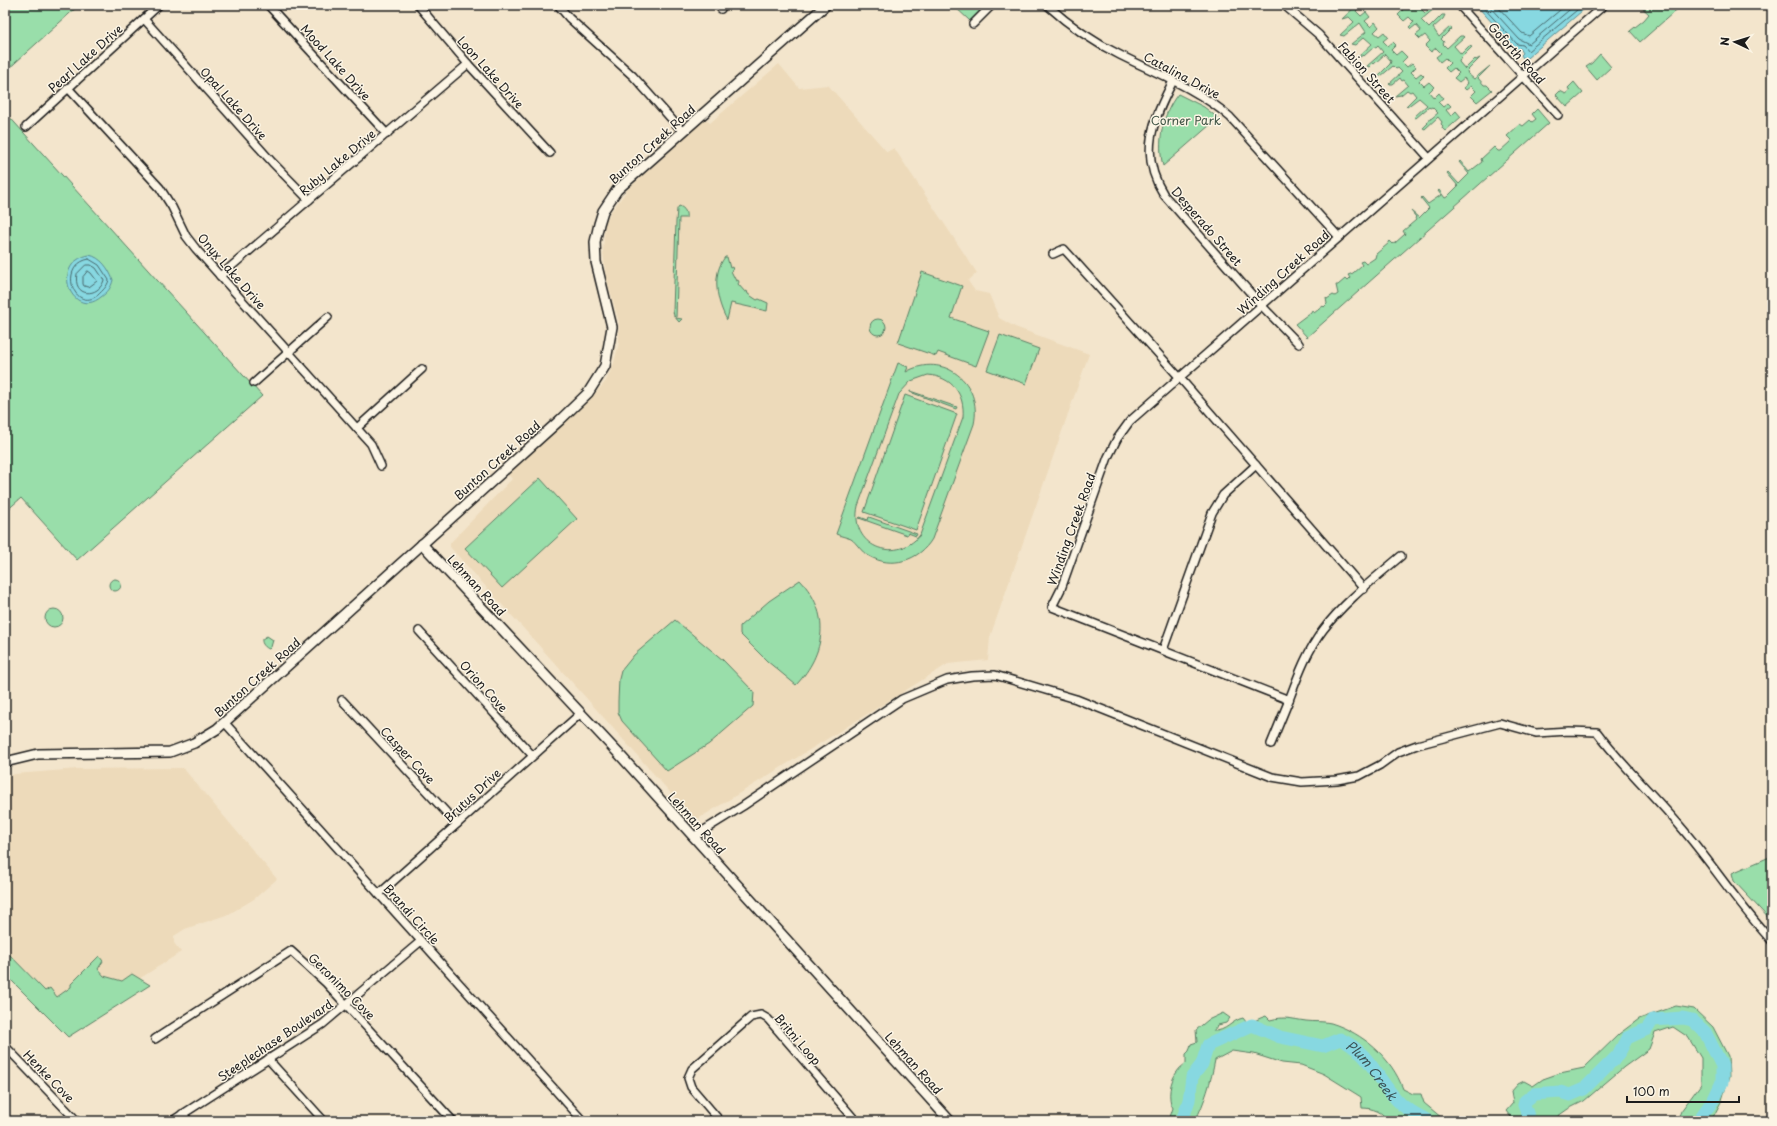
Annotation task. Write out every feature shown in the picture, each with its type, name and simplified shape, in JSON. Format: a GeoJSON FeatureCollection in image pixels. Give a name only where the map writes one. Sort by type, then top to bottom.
{"type":"FeatureCollection","features":[{"type":"Feature","properties":{"kind":"street","name":"Pearl Lake Drive"},"geometry":{"type":"LineString","coordinates":[[26,127],[159,5]]}},
{"type":"Feature","properties":{"kind":"street","name":"Mood Lake Drive"},"geometry":{"type":"LineString","coordinates":[[268,5],[387,134]]}},
{"type":"Feature","properties":{"kind":"street","name":"Loon Lake Drive"},"geometry":{"type":"LineString","coordinates":[[418,5],[468,64],[550,153]]}},
{"type":"Feature","properties":{"kind":"street"},"geometry":{"type":"LineString","coordinates":[[558,5],[569,18],[634,76],[682,132]]}},
{"type":"Feature","properties":{"kind":"street","name":"Bunton Creek Road"},"geometry":{"type":"LineString","coordinates":[[5,762],[44,754],[170,752],[194,743],[225,723],[560,420],[588,393],[605,366],[612,327],[597,267],[595,242],[603,212],[617,190],[826,5]]}},
{"type":"Feature","properties":{"kind":"street"},"geometry":{"type":"LineString","coordinates":[[973,24],[992,5]]}},
{"type":"Feature","properties":{"kind":"street","name":"Catalina Drive"},"geometry":{"type":"LineString","coordinates":[[1047,5],[1079,32],[1118,54],[1201,95],[1230,117],[1339,237]]}},
{"type":"Feature","properties":{"kind":"street","name":"Fabion Street"},"geometry":{"type":"LineString","coordinates":[[1284,5],[1319,35],[1429,158]]}},
{"type":"Feature","properties":{"kind":"street","name":"Goforth Road"},"geometry":{"type":"LineString","coordinates":[[1459,5],[1558,115]]}},
{"type":"Feature","properties":{"kind":"street","name":"Winding Creek Road"},"geometry":{"type":"LineString","coordinates":[[1163,650],[1052,608],[1061,589],[1108,457],[1117,439],[1130,421],[1604,5]]}},
{"type":"Feature","properties":{"kind":"street","name":"Opal Lake Drive"},"geometry":{"type":"LineString","coordinates":[[144,19],[272,162],[309,200]]}},
{"type":"Feature","properties":{"kind":"street","name":"Ruby Lake Drive"},"geometry":{"type":"LineString","coordinates":[[220,276],[468,64]]}},
{"type":"Feature","properties":{"kind":"street","name":"Desperado Street"},"geometry":{"type":"LineString","coordinates":[[1173,81],[1156,115],[1150,135],[1150,152],[1157,183],[1164,195],[1262,306],[1299,344]]}},
{"type":"Feature","properties":{"kind":"street","name":"Onyx Lake Drive"},"geometry":{"type":"LineString","coordinates":[[68,88],[160,188],[172,207],[186,236],[371,444],[382,466]]}},
{"type":"Feature","properties":{"kind":"street"},"geometry":{"type":"LineString","coordinates":[[1053,254],[1064,249],[1180,378],[1364,589]]}},
{"type":"Feature","properties":{"kind":"street"},"geometry":{"type":"LineString","coordinates":[[254,383],[328,317]]}},
{"type":"Feature","properties":{"kind":"street"},"geometry":{"type":"LineString","coordinates":[[357,428],[422,369]]}},
{"type":"Feature","properties":{"kind":"street"},"geometry":{"type":"LineString","coordinates":[[1256,465],[1224,495],[1212,513],[1163,650],[1289,700]]}},
{"type":"Feature","properties":{"kind":"street","name":"Lehman Road"},"geometry":{"type":"LineString","coordinates":[[422,544],[581,713],[950,1121]]}},
{"type":"Feature","properties":{"kind":"street"},"geometry":{"type":"LineString","coordinates":[[1271,744],[1309,651],[1322,630],[1364,589],[1401,556]]}},
{"type":"Feature","properties":{"kind":"street","name":"Orion Cove"},"geometry":{"type":"LineString","coordinates":[[419,631],[532,755]]}},
{"type":"Feature","properties":{"kind":"street"},"geometry":{"type":"LineString","coordinates":[[693,837],[743,806],[902,699],[947,680],[972,676],[995,675],[1076,699],[1272,778],[1302,782],[1337,780],[1358,776],[1380,765],[1398,752],[1416,745],[1500,723],[1536,733],[1569,731],[1597,732],[1613,753],[1680,827],[1772,941]]}},
{"type":"Feature","properties":{"kind":"street","name":"Casper Cove"},"geometry":{"type":"LineString","coordinates":[[342,700],[457,824]]}},
{"type":"Feature","properties":{"kind":"street","name":"Brutus Drive"},"geometry":{"type":"LineString","coordinates":[[379,894],[532,755],[581,713]]}},
{"type":"Feature","properties":{"kind":"street","name":"Brandi Circle"},"geometry":{"type":"LineString","coordinates":[[225,723],[583,1121]]}},
{"type":"Feature","properties":{"kind":"street","name":"Steeplechase Boulevard"},"geometry":{"type":"LineString","coordinates":[[172,1121],[323,1024],[421,941]]}},
{"type":"Feature","properties":{"kind":"street","name":"Geronimo Cove"},"geometry":{"type":"LineString","coordinates":[[155,1039],[291,951],[326,982],[453,1121]]}},
{"type":"Feature","properties":{"kind":"street","name":"Britni Loop"},"geometry":{"type":"LineString","coordinates":[[720,1121],[691,1087],[688,1078],[692,1069],[751,1017],[761,1015],[768,1019],[856,1121]]}},
{"type":"Feature","properties":{"kind":"street","name":"Henke Cove"},"geometry":{"type":"LineString","coordinates":[[5,1046],[77,1121]]}},
{"type":"Feature","properties":{"kind":"street"},"geometry":{"type":"LineString","coordinates":[[268,1059],[324,1121]]}},
{"type":"Feature","properties":{"kind":"street"},"geometry":{"type":"LineString","coordinates":[[182,1114],[189,1121]]}},
{"type":"Feature","properties":{"kind":"shaded area"},"geometry":{"type":"Polygon","coordinates":[[[779,64],[799,88],[828,85],[887,152],[894,148],[977,273],[968,281],[975,291],[989,294],[999,318],[1015,327],[1089,354],[990,637],[988,660],[948,664],[693,822],[676,799],[450,547],[450,543],[512,479],[508,474],[566,422],[595,394],[606,381],[614,363],[619,343],[619,322],[606,276],[603,251],[605,223],[610,213],[628,189],[705,119],[710,123],[779,64]]]}},
{"type":"Feature","properties":{"kind":"shaded area"},"geometry":{"type":"Polygon","coordinates":[[[183,768],[277,879],[254,899],[229,914],[185,929],[174,936],[174,943],[181,952],[139,979],[132,974],[122,981],[104,976],[98,969],[57,997],[45,991],[5,950],[5,777],[15,774],[78,769],[183,768]]]}},
{"type":"Feature","properties":{"kind":"green space"},"geometry":{"type":"Polygon","coordinates":[[[5,5],[79,5],[5,72],[5,5]]]}},
{"type":"Feature","properties":{"kind":"green space"},"geometry":{"type":"Polygon","coordinates":[[[953,5],[986,5],[970,21],[953,5]]]}},
{"type":"Feature","properties":{"kind":"green space"},"geometry":{"type":"Polygon","coordinates":[[[1357,5],[1361,6],[1356,11],[1361,16],[1366,12],[1370,17],[1365,21],[1371,27],[1375,22],[1379,27],[1374,32],[1379,36],[1384,32],[1388,37],[1383,41],[1388,46],[1393,42],[1396,45],[1391,50],[1396,55],[1401,51],[1407,57],[1402,62],[1407,67],[1412,63],[1416,67],[1411,72],[1416,77],[1421,73],[1424,76],[1419,81],[1424,86],[1429,82],[1434,87],[1429,92],[1434,98],[1439,93],[1443,98],[1438,102],[1443,107],[1448,103],[1451,106],[1446,110],[1451,116],[1456,111],[1461,117],[1445,131],[1442,128],[1442,122],[1438,117],[1425,129],[1423,128],[1428,123],[1427,122],[1438,113],[1432,107],[1429,107],[1416,118],[1414,117],[1427,105],[1419,98],[1407,107],[1406,106],[1416,96],[1412,91],[1410,92],[1407,90],[1401,95],[1395,96],[1408,85],[1400,78],[1393,84],[1389,84],[1402,72],[1398,68],[1396,69],[1393,66],[1381,76],[1378,76],[1390,64],[1391,61],[1385,54],[1374,64],[1373,63],[1369,67],[1367,66],[1383,52],[1378,46],[1376,48],[1374,47],[1364,56],[1359,56],[1372,44],[1364,37],[1355,45],[1351,44],[1366,32],[1360,23],[1344,36],[1340,35],[1354,22],[1349,17],[1342,19],[1357,5]]]}},
{"type":"Feature","properties":{"kind":"green space"},"geometry":{"type":"Polygon","coordinates":[[[1398,5],[1417,5],[1425,13],[1434,5],[1435,8],[1421,20],[1429,28],[1442,15],[1445,15],[1443,19],[1433,28],[1439,37],[1450,27],[1452,28],[1441,39],[1444,42],[1443,44],[1447,48],[1460,36],[1463,36],[1464,37],[1454,46],[1461,54],[1469,46],[1472,47],[1460,59],[1459,62],[1465,69],[1475,59],[1480,58],[1467,71],[1468,74],[1474,79],[1490,66],[1478,78],[1484,85],[1487,85],[1492,90],[1477,102],[1471,96],[1476,91],[1471,86],[1466,90],[1464,88],[1468,83],[1464,78],[1459,82],[1454,78],[1459,73],[1454,68],[1449,72],[1445,68],[1450,63],[1445,58],[1440,62],[1436,57],[1441,53],[1436,48],[1431,52],[1425,46],[1430,41],[1425,35],[1420,39],[1416,35],[1421,31],[1416,25],[1411,29],[1409,27],[1414,22],[1409,17],[1404,21],[1398,15],[1403,10],[1398,5]]]}},
{"type":"Feature","properties":{"kind":"green space"},"geometry":{"type":"Polygon","coordinates":[[[1639,5],[1682,5],[1640,42],[1630,31],[1649,14],[1639,5]]]}},
{"type":"Feature","properties":{"kind":"green space"},"geometry":{"type":"Polygon","coordinates":[[[1600,54],[1611,67],[1597,80],[1586,67],[1600,54]]]}},
{"type":"Feature","properties":{"kind":"green space"},"geometry":{"type":"Polygon","coordinates":[[[1574,82],[1583,93],[1567,107],[1556,95],[1560,91],[1566,94],[1570,91],[1568,88],[1574,82]]]}},
{"type":"Feature","properties":{"kind":"green space","name":"Corner Park"},"geometry":{"type":"Polygon","coordinates":[[[1178,94],[1204,107],[1218,118],[1163,166],[1161,157],[1162,129],[1168,110],[1178,94]]]}},
{"type":"Feature","properties":{"kind":"green space"},"geometry":{"type":"Polygon","coordinates":[[[1537,109],[1549,123],[1307,337],[1295,324],[1312,310],[1314,313],[1323,306],[1324,307],[1327,304],[1326,298],[1327,299],[1338,294],[1336,285],[1345,279],[1347,281],[1350,278],[1348,275],[1353,273],[1362,265],[1360,262],[1363,261],[1366,264],[1375,258],[1376,254],[1390,241],[1393,244],[1405,234],[1403,231],[1416,220],[1416,217],[1411,211],[1419,218],[1429,208],[1421,198],[1422,197],[1428,204],[1441,195],[1438,191],[1439,190],[1445,198],[1447,197],[1458,186],[1447,173],[1448,172],[1459,184],[1469,174],[1459,162],[1460,161],[1469,172],[1482,162],[1481,159],[1494,147],[1500,151],[1510,142],[1511,140],[1507,136],[1520,124],[1523,126],[1530,120],[1532,122],[1536,119],[1532,114],[1537,109]]]}},
{"type":"Feature","properties":{"kind":"green space"},"geometry":{"type":"Polygon","coordinates":[[[5,112],[262,396],[77,560],[21,498],[5,512],[5,112]]]}},
{"type":"Feature","properties":{"kind":"green space"},"geometry":{"type":"Polygon","coordinates":[[[679,206],[684,209],[686,218],[679,218],[676,318],[682,319],[679,322],[674,316],[673,311],[676,222],[677,209],[679,206]]]}},
{"type":"Feature","properties":{"kind":"green space"},"geometry":{"type":"Polygon","coordinates":[[[725,257],[727,257],[730,268],[732,267],[733,270],[731,271],[736,281],[738,280],[738,284],[745,292],[747,291],[748,294],[757,300],[759,299],[768,303],[767,311],[731,303],[727,320],[720,305],[717,288],[718,272],[725,257]]]}},
{"type":"Feature","properties":{"kind":"green space"},"geometry":{"type":"Polygon","coordinates":[[[922,272],[962,286],[951,318],[989,331],[976,366],[938,352],[936,356],[898,343],[922,272]]]}},
{"type":"Feature","properties":{"kind":"green space"},"geometry":{"type":"Polygon","coordinates":[[[875,319],[881,319],[886,324],[884,333],[881,335],[875,335],[870,330],[870,324],[875,319]]]}},
{"type":"Feature","properties":{"kind":"green space"},"geometry":{"type":"Polygon","coordinates":[[[1000,335],[1039,349],[1026,384],[987,370],[1000,335]]]}},
{"type":"Feature","properties":{"kind":"green space"},"geometry":{"type":"Polygon","coordinates":[[[898,363],[908,367],[906,372],[920,366],[934,365],[946,368],[957,374],[966,384],[972,395],[975,409],[974,424],[932,539],[926,547],[920,553],[904,561],[886,562],[869,556],[851,539],[836,534],[898,363]],[[928,375],[911,381],[899,394],[858,506],[857,520],[860,532],[867,541],[876,547],[887,550],[898,549],[910,544],[920,535],[963,417],[962,401],[959,394],[950,383],[936,376],[928,375]]]}},
{"type":"Feature","properties":{"kind":"green space"},"geometry":{"type":"Polygon","coordinates":[[[910,391],[957,407],[956,409],[910,391]]]}},
{"type":"Feature","properties":{"kind":"green space"},"geometry":{"type":"Polygon","coordinates":[[[905,395],[957,414],[916,530],[864,512],[905,395]]]}},
{"type":"Feature","properties":{"kind":"green space"},"geometry":{"type":"Polygon","coordinates":[[[540,478],[577,519],[502,588],[465,548],[540,478]]]}},
{"type":"Feature","properties":{"kind":"green space"},"geometry":{"type":"Polygon","coordinates":[[[869,517],[917,534],[916,536],[908,533],[907,535],[859,518],[868,520],[869,517]]]}},
{"type":"Feature","properties":{"kind":"green space"},"geometry":{"type":"Polygon","coordinates":[[[113,579],[117,579],[121,585],[117,591],[113,591],[109,587],[109,583],[113,579]]]}},
{"type":"Feature","properties":{"kind":"green space"},"geometry":{"type":"Polygon","coordinates":[[[800,580],[810,593],[817,606],[821,633],[819,646],[814,660],[796,685],[767,661],[740,634],[740,626],[769,601],[800,580]]]}},
{"type":"Feature","properties":{"kind":"green space"},"geometry":{"type":"Polygon","coordinates":[[[54,609],[60,612],[63,618],[60,624],[54,627],[48,624],[45,618],[48,612],[54,609]]]}},
{"type":"Feature","properties":{"kind":"green space"},"geometry":{"type":"Polygon","coordinates":[[[675,620],[723,660],[754,692],[753,706],[709,744],[667,771],[622,721],[618,712],[619,679],[621,671],[634,655],[675,620]]]}},
{"type":"Feature","properties":{"kind":"green space"},"geometry":{"type":"Polygon","coordinates":[[[267,636],[273,640],[269,649],[262,643],[262,639],[267,636]]]}},
{"type":"Feature","properties":{"kind":"green space"},"geometry":{"type":"Polygon","coordinates":[[[1772,856],[1772,922],[1734,881],[1732,873],[1772,856]]]}},
{"type":"Feature","properties":{"kind":"green space"},"geometry":{"type":"Polygon","coordinates":[[[5,950],[45,991],[50,988],[57,997],[71,987],[71,984],[99,956],[103,961],[98,969],[104,976],[122,981],[132,974],[150,985],[68,1037],[5,974],[5,950]]]}},
{"type":"Feature","properties":{"kind":"green space"},"geometry":{"type":"Polygon","coordinates":[[[1676,1006],[1694,1009],[1713,1027],[1728,1056],[1729,1077],[1722,1100],[1711,1121],[1677,1121],[1681,1111],[1701,1084],[1701,1058],[1688,1037],[1673,1027],[1655,1033],[1649,1049],[1624,1067],[1584,1101],[1568,1109],[1551,1121],[1514,1121],[1506,1111],[1513,1103],[1511,1092],[1518,1084],[1524,1081],[1533,1086],[1543,1079],[1560,1073],[1584,1068],[1619,1034],[1639,1019],[1676,1006]]]}},
{"type":"Feature","properties":{"kind":"green space"},"geometry":{"type":"Polygon","coordinates":[[[1223,1013],[1230,1018],[1226,1023],[1218,1025],[1213,1031],[1222,1030],[1239,1019],[1243,1018],[1247,1023],[1266,1016],[1270,1020],[1284,1018],[1325,1022],[1343,1027],[1365,1040],[1375,1048],[1392,1067],[1403,1089],[1413,1094],[1421,1094],[1424,1103],[1442,1118],[1440,1121],[1388,1121],[1377,1111],[1362,1108],[1361,1097],[1324,1074],[1301,1065],[1282,1063],[1254,1054],[1232,1051],[1215,1060],[1212,1076],[1202,1106],[1195,1121],[1178,1121],[1181,1114],[1176,1117],[1170,1117],[1173,1108],[1170,1100],[1170,1090],[1175,1075],[1186,1063],[1186,1054],[1189,1051],[1191,1044],[1197,1042],[1196,1030],[1208,1020],[1223,1013]]]}},
{"type":"Feature","properties":{"kind":"water"},"geometry":{"type":"Polygon","coordinates":[[[1476,5],[1589,5],[1527,58],[1523,58],[1521,55],[1523,53],[1520,48],[1517,50],[1476,5]]]}},
{"type":"Feature","properties":{"kind":"water"},"geometry":{"type":"Polygon","coordinates":[[[89,255],[97,258],[104,264],[113,280],[110,288],[101,297],[91,302],[81,302],[74,296],[69,288],[68,278],[70,268],[77,260],[89,255]]]}},
{"type":"Feature","properties":{"kind":"waterway","name":"Plum Creek"},"geometry":{"type":"LineString","coordinates":[[1530,1121],[1524,1105],[1525,1101],[1534,1094],[1560,1092],[1570,1095],[1584,1089],[1618,1055],[1627,1038],[1647,1029],[1653,1020],[1683,1018],[1692,1020],[1705,1032],[1722,1066],[1722,1082],[1714,1099],[1698,1121]]}},
{"type":"Feature","properties":{"kind":"waterway","name":"Plum Creek"},"geometry":{"type":"LineString","coordinates":[[1182,1121],[1189,1100],[1192,1077],[1202,1064],[1208,1045],[1252,1025],[1280,1037],[1323,1046],[1340,1039],[1360,1052],[1393,1096],[1401,1104],[1428,1121]]}}]}
